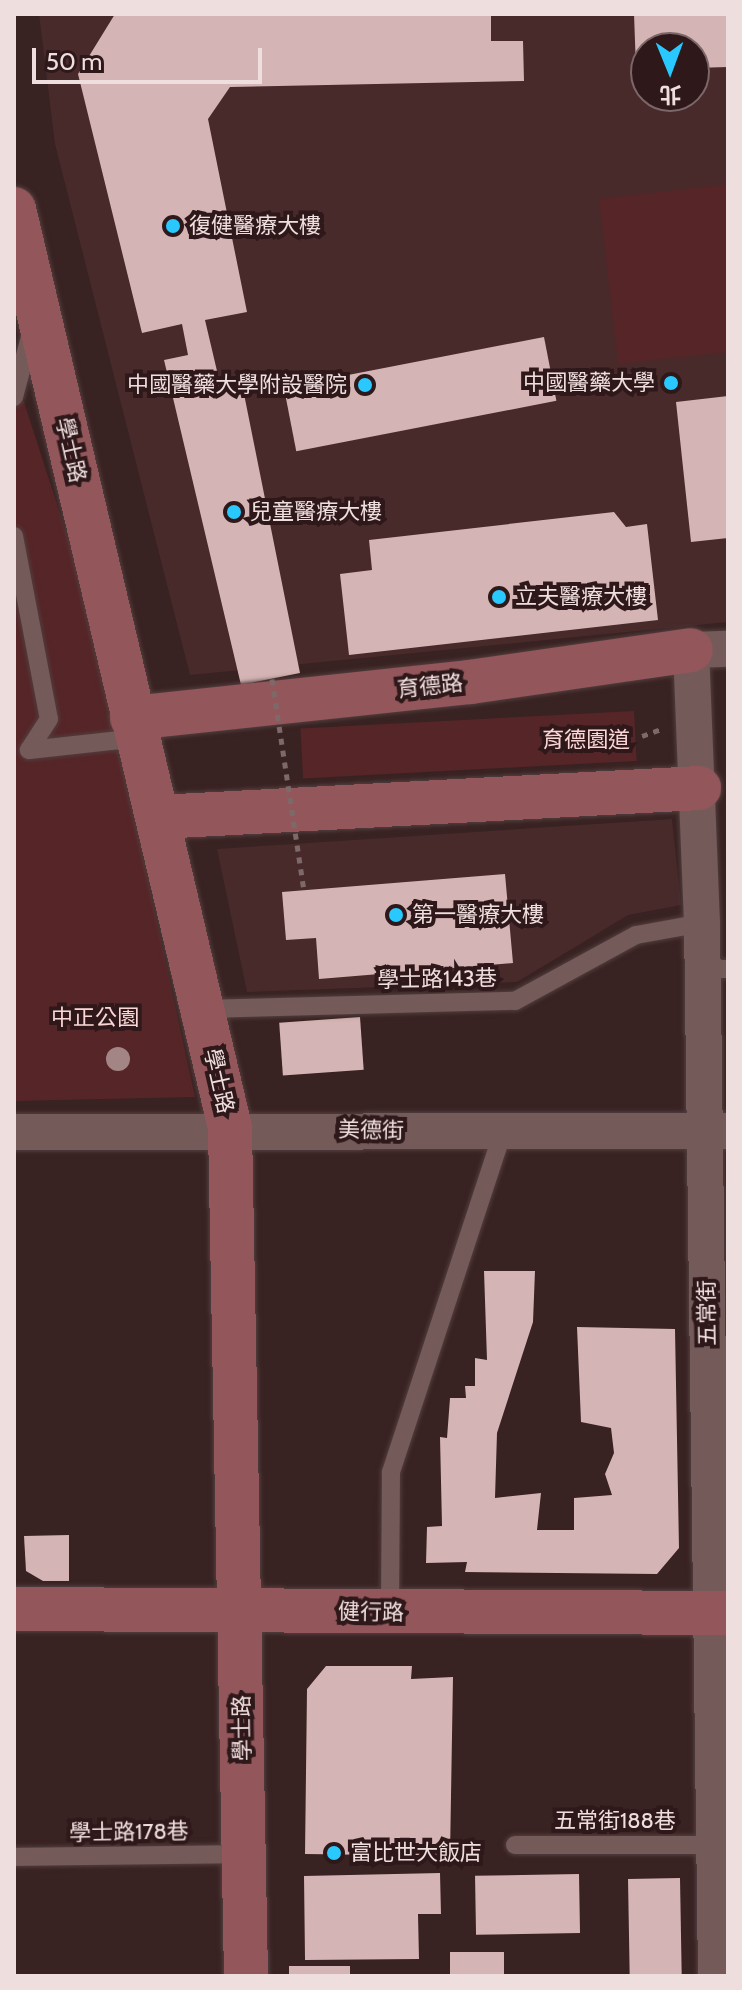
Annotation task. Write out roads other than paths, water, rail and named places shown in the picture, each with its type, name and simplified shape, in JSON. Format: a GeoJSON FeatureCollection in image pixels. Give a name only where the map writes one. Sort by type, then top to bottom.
{"type":"FeatureCollection","features":[{"type":"Feature","properties":{"kind":"street","name":"學士路"},"geometry":{"type":"LineString","coordinates":[[14,209],[230,1128],[246,1976]]}},
{"type":"Feature","properties":{"kind":"street","name":"育德路"},"geometry":{"type":"LineString","coordinates":[[135,728],[710,649]]}},
{"type":"Feature","properties":{"kind":"street","name":"五常街"},"geometry":{"type":"LineString","coordinates":[[710,649],[713,788],[702,923],[715,969],[721,1845],[716,1976]]}},
{"type":"Feature","properties":{"kind":"street"},"geometry":{"type":"LineString","coordinates":[[159,817],[713,788]]}},
{"type":"Feature","properties":{"kind":"street","name":"美德街"},"geometry":{"type":"LineString","coordinates":[[14,1132],[230,1128],[716,1131]]}},
{"type":"Feature","properties":{"kind":"street","name":"健行路"},"geometry":{"type":"LineString","coordinates":[[14,1609],[720,1613]]}},
{"type":"Feature","properties":{"kind":"lane"},"geometry":{"type":"LineString","coordinates":[[14,397],[38,307]]}},
{"type":"Feature","properties":{"kind":"lane"},"geometry":{"type":"LineString","coordinates":[[14,536],[49,719],[29,750],[135,728]]}},
{"type":"Feature","properties":{"kind":"lane","name":"學士路143巷"},"geometry":{"type":"LineString","coordinates":[[203,1009],[515,1001],[636,935],[702,923]]}},
{"type":"Feature","properties":{"kind":"lane"},"geometry":{"type":"LineString","coordinates":[[390,1612],[391,1472],[503,1131]]}},
{"type":"Feature","properties":{"kind":"lane","name":"五常街188巷"},"geometry":{"type":"LineString","coordinates":[[515,1845],[721,1845]]}},
{"type":"Feature","properties":{"kind":"lane","name":"學士路178巷"},"geometry":{"type":"LineString","coordinates":[[14,1857],[244,1854]]}},
{"type":"Feature","properties":{"kind":"place","name":"復健醫療大樓"},"geometry":{"type":"Point","coordinates":[173,226]}},
{"type":"Feature","properties":{"kind":"place","name":"中國醫藥大學"},"geometry":{"type":"Point","coordinates":[671,383]}},
{"type":"Feature","properties":{"kind":"place","name":"中國醫藥大學附設醫院"},"geometry":{"type":"Point","coordinates":[365,385]}},
{"type":"Feature","properties":{"kind":"place","name":"兒童醫療大樓"},"geometry":{"type":"Point","coordinates":[234,512]}},
{"type":"Feature","properties":{"kind":"place","name":"立夫醫療大樓"},"geometry":{"type":"Point","coordinates":[499,597]}},
{"type":"Feature","properties":{"kind":"place","name":"第一醫療大樓"},"geometry":{"type":"Point","coordinates":[396,915]}},
{"type":"Feature","properties":{"kind":"place","name":"富比世大飯店"},"geometry":{"type":"Point","coordinates":[334,1853]}},
{"type":"Feature","properties":{"kind":"park label","name":"育德園道"},"geometry":{"type":"Point","coordinates":[586,740]}},
{"type":"Feature","properties":{"kind":"park label","name":"中正公園"},"geometry":{"type":"Point","coordinates":[95,1018]}}]}
